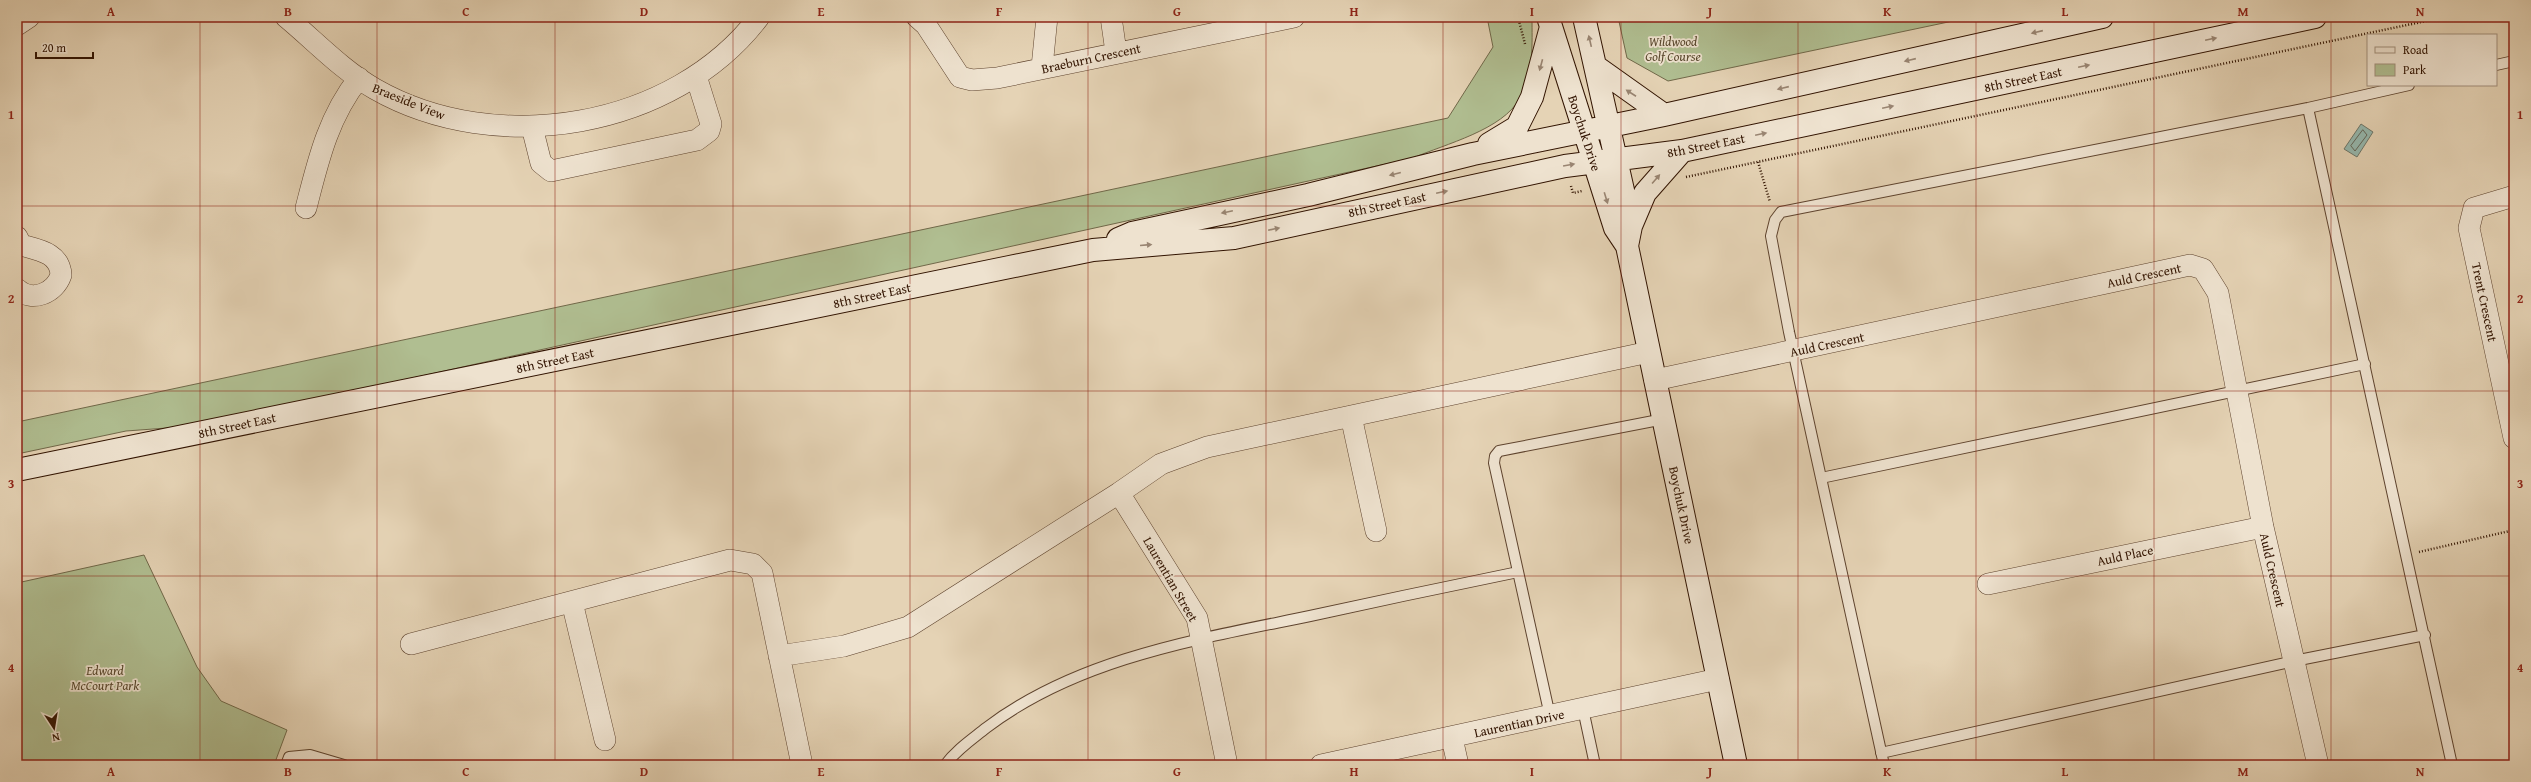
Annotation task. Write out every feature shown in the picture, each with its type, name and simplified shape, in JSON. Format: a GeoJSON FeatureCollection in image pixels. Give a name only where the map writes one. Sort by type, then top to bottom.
{"type":"FeatureCollection","features":[{"type":"Feature","properties":{"kind":"main road","name":"Boychuk Drive"},"geometry":{"type":"LineString","coordinates":[[1584,17],[1609,126],[1618,158],[1629,236],[1649,352],[1736,765]]}},
{"type":"Feature","properties":{"kind":"main road","name":"8th Street East"},"geometry":{"type":"LineString","coordinates":[[1093,250],[1132,233],[1308,195],[1473,154],[1584,130],[1664,115],[2102,17]]}},
{"type":"Feature","properties":{"kind":"main road","name":"8th Street East"},"geometry":{"type":"LineString","coordinates":[[17,470],[1093,250],[1234,238],[1565,166],[1593,161],[1682,151],[2315,17]]}},
{"type":"Feature","properties":{"kind":"main road","name":"Boychuk Drive"},"geometry":{"type":"LineString","coordinates":[[1550,22],[1615,228],[1629,236]]}},
{"type":"Feature","properties":{"kind":"main road"},"geometry":{"type":"LineString","coordinates":[[1473,154],[1517,127],[1532,97],[1550,22]]}},
{"type":"Feature","properties":{"kind":"main road"},"geometry":{"type":"LineString","coordinates":[[1595,66],[1664,115]]}},
{"type":"Feature","properties":{"kind":"main road"},"geometry":{"type":"LineString","coordinates":[[1629,236],[1645,193],[1682,151]]}},
{"type":"Feature","properties":{"kind":"main road"},"geometry":{"type":"LineString","coordinates":[[17,461],[94,455]]}},
{"type":"Feature","properties":{"kind":"street"},"geometry":{"type":"LineString","coordinates":[[17,25],[29,17]]}},
{"type":"Feature","properties":{"kind":"street","name":"Braeside View"},"geometry":{"type":"LineString","coordinates":[[286,17],[340,66],[386,94],[446,117],[479,123],[532,127],[612,114],[641,103],[696,76],[744,36],[759,17]]}},
{"type":"Feature","properties":{"kind":"street","name":"Braeburn Crescent"},"geometry":{"type":"LineString","coordinates":[[917,17],[926,25],[960,77],[972,80],[998,78],[1042,67],[1294,17]]}},
{"type":"Feature","properties":{"kind":"street"},"geometry":{"type":"LineString","coordinates":[[1042,67],[1047,17]]}},
{"type":"Feature","properties":{"kind":"street"},"geometry":{"type":"LineString","coordinates":[[1111,17],[1116,52]]}},
{"type":"Feature","properties":{"kind":"street"},"geometry":{"type":"LineString","coordinates":[[532,127],[541,163],[551,171],[697,140],[709,131],[711,124],[696,76]]}},
{"type":"Feature","properties":{"kind":"street"},"geometry":{"type":"LineString","coordinates":[[306,208],[323,142],[346,94],[359,78]]}},
{"type":"Feature","properties":{"kind":"street","name":"Trent Crescent"},"geometry":{"type":"LineString","coordinates":[[2514,196],[2474,208],[2469,228],[2514,438]]}},
{"type":"Feature","properties":{"kind":"street"},"geometry":{"type":"LineString","coordinates":[[17,289],[24,294],[37,296],[51,290],[61,275],[59,263],[55,258],[44,252],[18,246]]}},
{"type":"Feature","properties":{"kind":"street","name":"Auld Crescent"},"geometry":{"type":"LineString","coordinates":[[1655,380],[2190,265],[2202,269],[2218,293],[2235,390],[2262,527],[2318,765]]}},
{"type":"Feature","properties":{"kind":"street"},"geometry":{"type":"LineString","coordinates":[[780,656],[844,646],[908,627],[1119,493],[1161,464],[1207,447],[1649,352]]}},
{"type":"Feature","properties":{"kind":"street"},"geometry":{"type":"LineString","coordinates":[[1351,416],[1376,531]]}},
{"type":"Feature","properties":{"kind":"street","name":"Laurentian Street"},"geometry":{"type":"LineString","coordinates":[[1119,493],[1197,618],[1227,765]]}},
{"type":"Feature","properties":{"kind":"street","name":"Auld Place"},"geometry":{"type":"LineString","coordinates":[[1988,584],[2262,527]]}},
{"type":"Feature","properties":{"kind":"street"},"geometry":{"type":"LineString","coordinates":[[411,644],[730,560],[753,564],[762,573],[802,765]]}},
{"type":"Feature","properties":{"kind":"street"},"geometry":{"type":"LineString","coordinates":[[572,602],[605,740]]}},
{"type":"Feature","properties":{"kind":"street","name":"Laurentian Drive"},"geometry":{"type":"LineString","coordinates":[[1321,765],[1452,738],[1718,679]]}},
{"type":"Feature","properties":{"kind":"street"},"geometry":{"type":"LineString","coordinates":[[1452,738],[1458,765]]}},
{"type":"Feature","properties":{"kind":"lane"},"geometry":{"type":"LineString","coordinates":[[2497,65],[2514,61]]}},
{"type":"Feature","properties":{"kind":"lane"},"geometry":{"type":"LineString","coordinates":[[1884,765],[1821,478],[1771,236],[1775,220],[1781,212],[2308,108],[2405,86]]}},
{"type":"Feature","properties":{"kind":"lane"},"geometry":{"type":"LineString","coordinates":[[2308,108],[2366,364],[2452,765]]}},
{"type":"Feature","properties":{"kind":"lane"},"geometry":{"type":"LineString","coordinates":[[1821,478],[2235,390],[2366,364]]}},
{"type":"Feature","properties":{"kind":"lane"},"geometry":{"type":"LineString","coordinates":[[1550,716],[1494,463],[1495,456],[1499,451],[1664,419]]}},
{"type":"Feature","properties":{"kind":"lane"},"geometry":{"type":"LineString","coordinates":[[945,765],[954,753],[1012,708],[1066,681],[1115,662],[1201,638],[1518,572]]}},
{"type":"Feature","properties":{"kind":"lane"},"geometry":{"type":"LineString","coordinates":[[1881,753],[2294,661],[2425,635]]}},
{"type":"Feature","properties":{"kind":"lane"},"geometry":{"type":"LineString","coordinates":[[1584,709],[1595,765]]}},
{"type":"Feature","properties":{"kind":"lane"},"geometry":{"type":"LineString","coordinates":[[286,765],[289,757],[310,755],[344,765]]}},
{"type":"Feature","properties":{"kind":"path"},"geometry":{"type":"LineString","coordinates":[[1683,178],[2445,17]]}},
{"type":"Feature","properties":{"kind":"path"},"geometry":{"type":"LineString","coordinates":[[1758,162],[1775,220]]}},
{"type":"Feature","properties":{"kind":"path"},"geometry":{"type":"LineString","coordinates":[[1565,166],[1573,193],[1602,186]]}},
{"type":"Feature","properties":{"kind":"path"},"geometry":{"type":"LineString","coordinates":[[2407,555],[2514,530]]}},
{"type":"Feature","properties":{"kind":"green space"},"geometry":{"type":"Polygon","coordinates":[[[1487,17],[1532,17],[1531,59],[1525,89],[1512,109],[1501,119],[1472,135],[1413,158],[194,426],[126,431],[17,454],[17,422],[1448,118],[1493,47],[1487,17]]]}},
{"type":"Feature","properties":{"kind":"green space","name":"Wildwood Golf Course"},"geometry":{"type":"Polygon","coordinates":[[[1618,17],[1972,17],[1668,81],[1627,58],[1618,17]]]}},
{"type":"Feature","properties":{"kind":"green space","name":"Edward McCourt Park"},"geometry":{"type":"Polygon","coordinates":[[[144,555],[197,667],[221,701],[287,730],[274,765],[17,765],[17,583],[144,555]]]}},
{"type":"Feature","properties":{"kind":"water"},"geometry":{"type":"Polygon","coordinates":[[[2361,124],[2373,132],[2357,157],[2344,149],[2361,124]]]}}]}
